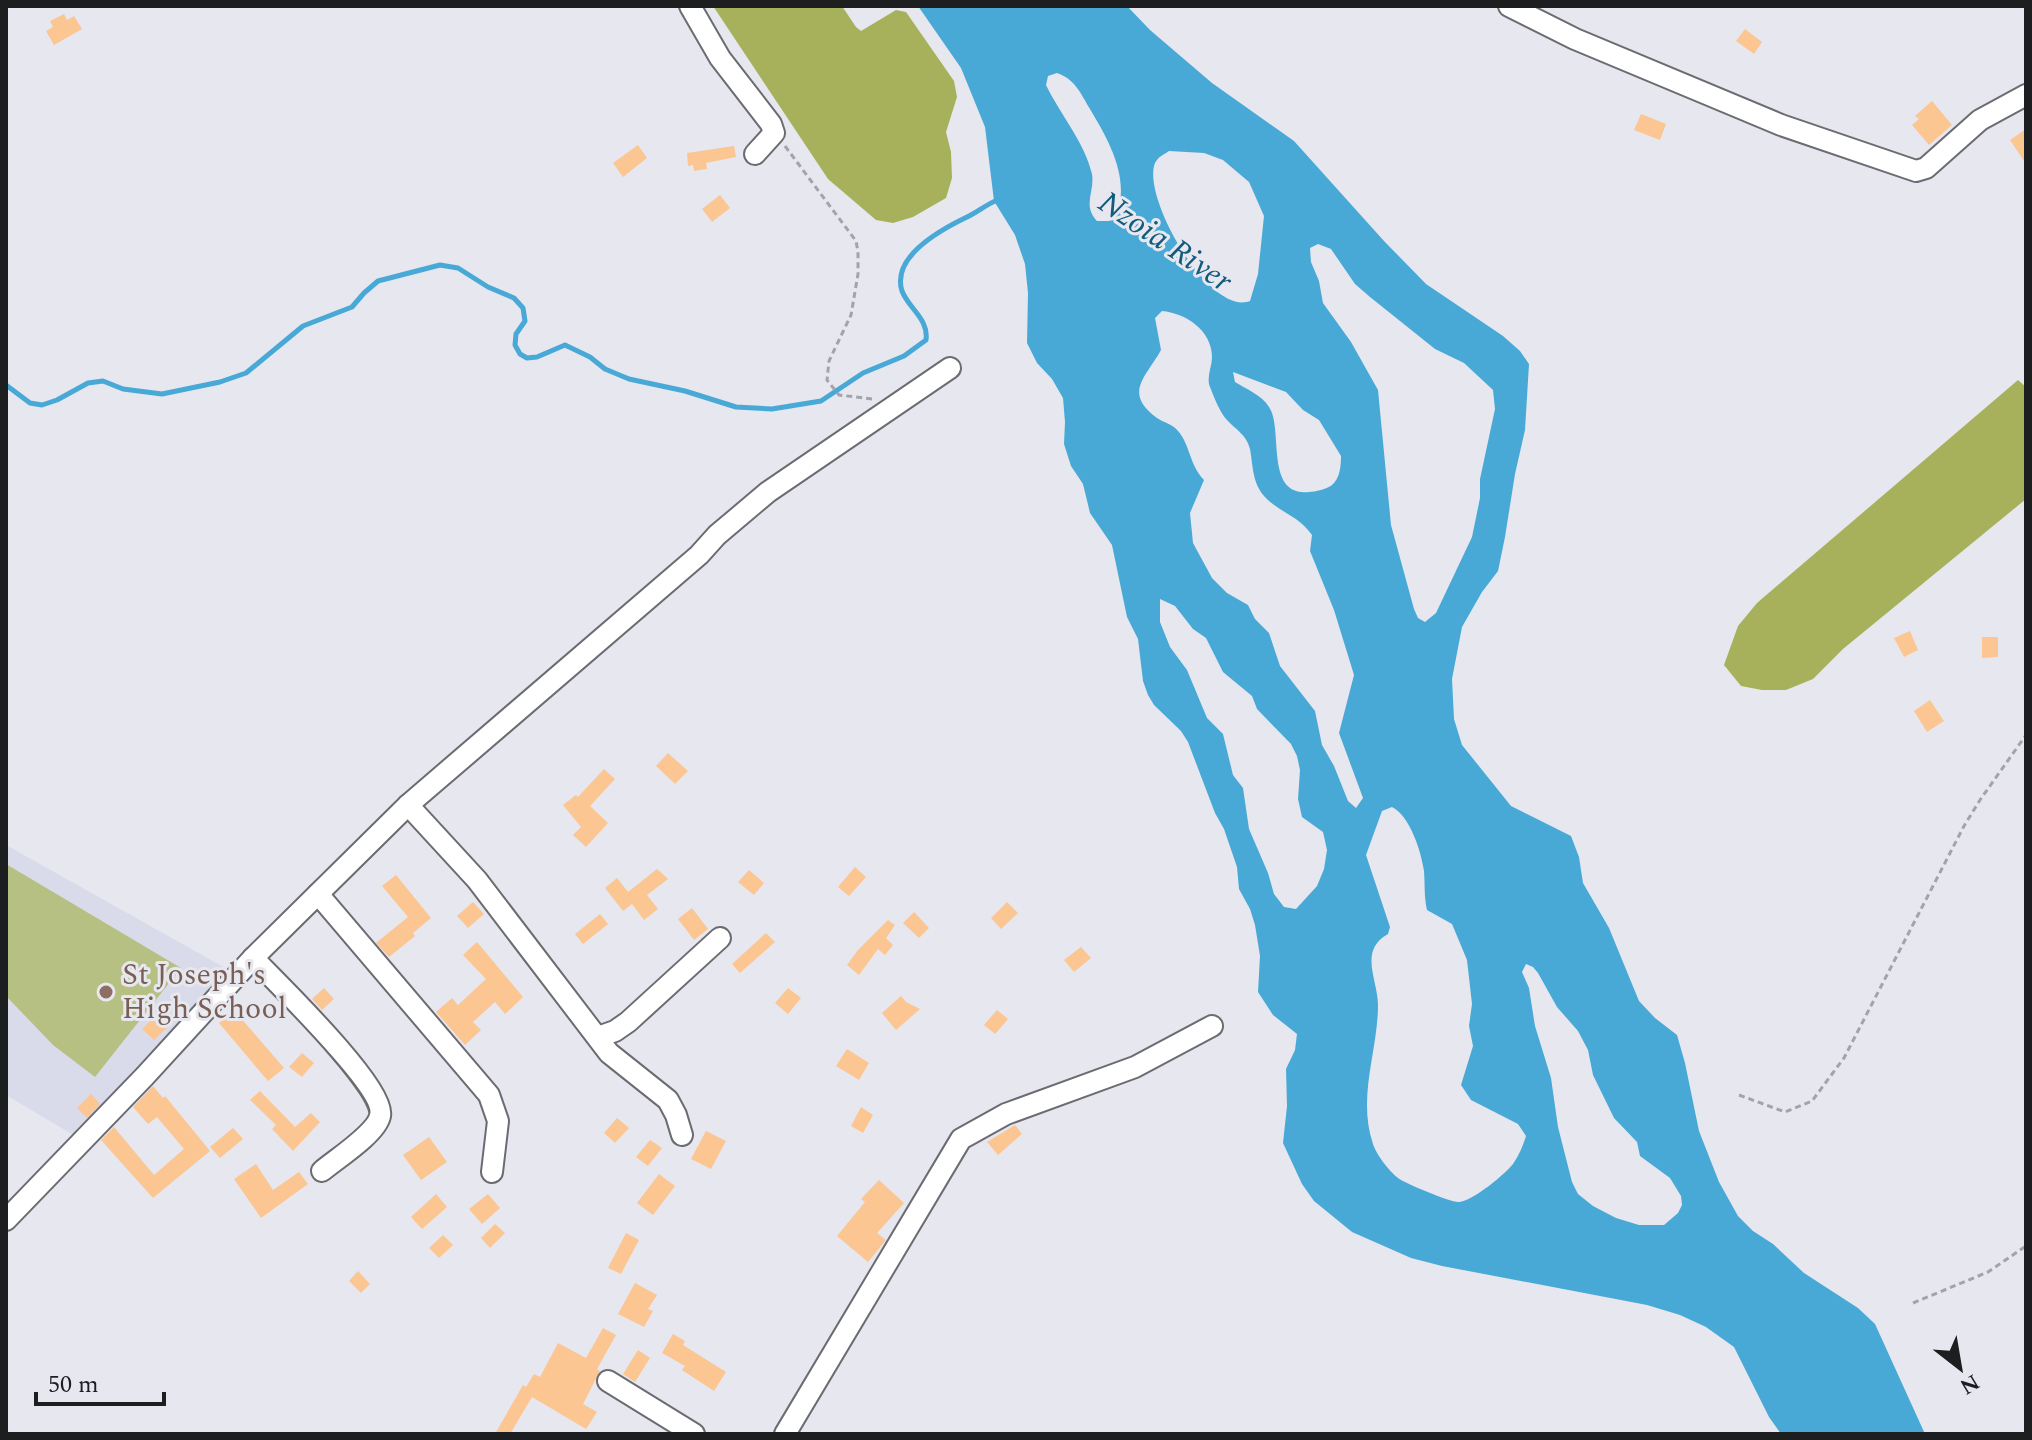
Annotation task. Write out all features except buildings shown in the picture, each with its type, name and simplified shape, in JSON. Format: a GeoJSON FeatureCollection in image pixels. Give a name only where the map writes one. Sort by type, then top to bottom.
{"type":"FeatureCollection","features":[{"type":"Feature","properties":{"kind":"street"},"geometry":{"type":"LineString","coordinates":[[690,6],[712,47],[763,112],[774,133],[755,154]]}},
{"type":"Feature","properties":{"kind":"street"},"geometry":{"type":"LineString","coordinates":[[1509,6],[1575,39],[1781,125],[1916,171],[1926,168],[1980,120],[2026,95]]}},
{"type":"Feature","properties":{"kind":"street"},"geometry":{"type":"LineString","coordinates":[[6,1220],[253,958],[408,805],[768,492],[950,368]]}},
{"type":"Feature","properties":{"kind":"street"},"geometry":{"type":"LineString","coordinates":[[408,805],[477,880],[614,1058],[668,1100],[682,1135]]}},
{"type":"Feature","properties":{"kind":"street"},"geometry":{"type":"LineString","coordinates":[[318,894],[489,1095],[498,1121],[492,1172]]}},
{"type":"Feature","properties":{"kind":"street"},"geometry":{"type":"LineString","coordinates":[[598,1037],[628,1022],[720,938]]}},
{"type":"Feature","properties":{"kind":"street"},"geometry":{"type":"LineString","coordinates":[[253,958],[320,1027],[374,1091],[379,1104],[381,1115],[375,1126],[322,1171]]}},
{"type":"Feature","properties":{"kind":"street"},"geometry":{"type":"LineString","coordinates":[[785,1434],[961,1139],[1006,1114],[1135,1067],[1212,1026]]}},
{"type":"Feature","properties":{"kind":"street"},"geometry":{"type":"LineString","coordinates":[[608,1381],[694,1434]]}},
{"type":"Feature","properties":{"kind":"path"},"geometry":{"type":"LineString","coordinates":[[774,133],[856,241],[858,274],[851,315],[836,342],[829,361],[827,380],[839,395],[869,398],[887,412]]}},
{"type":"Feature","properties":{"kind":"path"},"geometry":{"type":"LineString","coordinates":[[1739,1095],[1785,1112],[1812,1101],[1844,1058],[1964,826],[2026,735]]}},
{"type":"Feature","properties":{"kind":"path"},"geometry":{"type":"LineString","coordinates":[[1913,1303],[1988,1272],[2026,1246]]}},
{"type":"Feature","properties":{"kind":"shaded area","name":"St Joseph's High School"},"geometry":{"type":"Polygon","coordinates":[[[6,845],[227,969],[111,1101],[75,1136],[6,1095],[6,845]]]}},
{"type":"Feature","properties":{"kind":"green space"},"geometry":{"type":"Polygon","coordinates":[[[713,6],[842,6],[861,31],[896,10],[906,12],[954,81],[957,97],[946,132],[952,178],[946,198],[913,217],[893,223],[876,220],[828,179],[713,6]]]}},
{"type":"Feature","properties":{"kind":"green space"},"geometry":{"type":"Polygon","coordinates":[[[2018,380],[2026,387],[2026,499],[1843,649],[1813,679],[1786,690],[1741,686],[1724,665],[1738,626],[1757,603],[2018,380]]]}},
{"type":"Feature","properties":{"kind":"green space"},"geometry":{"type":"Polygon","coordinates":[[[6,864],[181,968],[95,1077],[53,1045],[6,996],[6,864]]]}},
{"type":"Feature","properties":{"kind":"water","name":"Nzoia River"},"geometry":{"type":"Polygon","coordinates":[[[918,6],[1127,6],[1212,83],[1294,141],[1426,284],[1520,351],[1529,364],[1525,430],[1498,571],[1462,627],[1452,679],[1454,719],[1462,745],[1511,806],[1571,836],[1579,857],[1583,883],[1609,928],[1639,1001],[1677,1035],[1699,1131],[1719,1182],[1738,1216],[1804,1273],[1858,1308],[1875,1324],[1925,1434],[1781,1434],[1769,1417],[1734,1347],[1706,1327],[1647,1305],[1411,1258],[1352,1232],[1314,1201],[1302,1184],[1283,1143],[1287,1106],[1286,1069],[1295,1050],[1297,1034],[1273,1015],[1258,992],[1260,956],[1255,925],[1239,889],[1237,867],[1224,829],[1188,742],[1154,705],[1143,681],[1138,639],[1127,617],[1112,545],[1090,513],[1083,484],[1071,466],[1064,444],[1063,398],[1052,379],[1037,363],[1027,343],[1025,264],[1015,235],[994,201],[985,127],[961,68],[918,6]],[[1057,73],[1048,76],[1046,85],[1089,162],[1092,174],[1090,209],[1097,221],[1109,221],[1116,217],[1121,189],[1111,147],[1073,83],[1057,73]],[[1169,151],[1155,163],[1153,179],[1158,201],[1182,251],[1216,291],[1234,301],[1250,301],[1258,274],[1264,216],[1249,182],[1223,160],[1204,153],[1169,151]],[[1318,244],[1310,248],[1323,303],[1351,342],[1378,390],[1391,525],[1414,609],[1418,618],[1425,622],[1436,613],[1472,537],[1495,409],[1493,390],[1464,363],[1435,349],[1355,284],[1331,249],[1318,244]],[[1162,311],[1155,318],[1161,350],[1144,376],[1139,392],[1147,409],[1182,436],[1204,480],[1190,513],[1193,543],[1212,578],[1227,593],[1248,605],[1255,619],[1269,633],[1280,666],[1315,711],[1322,745],[1348,801],[1356,808],[1363,798],[1339,733],[1354,675],[1334,610],[1310,551],[1312,535],[1260,491],[1248,444],[1224,417],[1210,387],[1211,347],[1202,331],[1180,315],[1162,311]],[[1233,372],[1235,382],[1269,407],[1273,417],[1278,460],[1286,484],[1295,491],[1309,492],[1332,485],[1338,475],[1341,456],[1319,420],[1303,410],[1286,392],[1233,372]],[[1160,599],[1160,622],[1170,647],[1187,670],[1207,718],[1223,734],[1233,775],[1243,788],[1249,829],[1274,894],[1284,907],[1296,909],[1317,886],[1327,850],[1323,832],[1302,817],[1298,799],[1300,770],[1297,756],[1291,744],[1257,709],[1252,696],[1223,672],[1206,638],[1193,629],[1175,606],[1160,599]],[[1392,807],[1382,811],[1366,855],[1390,927],[1388,934],[1374,949],[1372,957],[1378,1005],[1367,1109],[1373,1144],[1387,1167],[1402,1181],[1459,1202],[1472,1197],[1509,1168],[1526,1136],[1518,1124],[1471,1100],[1461,1085],[1473,1046],[1469,1026],[1472,1004],[1467,960],[1452,924],[1427,910],[1424,871],[1417,844],[1404,818],[1392,807]],[[1526,964],[1522,972],[1529,988],[1535,1026],[1551,1078],[1558,1127],[1578,1194],[1616,1218],[1639,1225],[1664,1225],[1678,1213],[1682,1205],[1681,1196],[1670,1178],[1640,1156],[1637,1142],[1614,1118],[1593,1075],[1588,1050],[1578,1031],[1557,1007],[1538,973],[1526,964]]]}},
{"type":"Feature","properties":{"kind":"waterway"},"geometry":{"type":"LineString","coordinates":[[6,385],[30,403],[42,405],[88,383],[103,381],[123,389],[162,394],[220,382],[246,373],[303,326],[352,307],[378,281],[440,265],[458,268],[488,287],[514,298],[523,308],[525,321],[516,334],[515,345],[520,354],[527,358],[565,345],[590,357],[605,369],[629,379],[685,391],[736,407],[772,409],[821,401],[863,373],[904,356],[926,340],[922,320],[902,291],[904,266],[911,255],[933,236],[1000,199]]}},
{"type":"Feature","properties":{"kind":"place","name":"St Joseph's High School"},"geometry":{"type":"Point","coordinates":[106,992]}}]}
